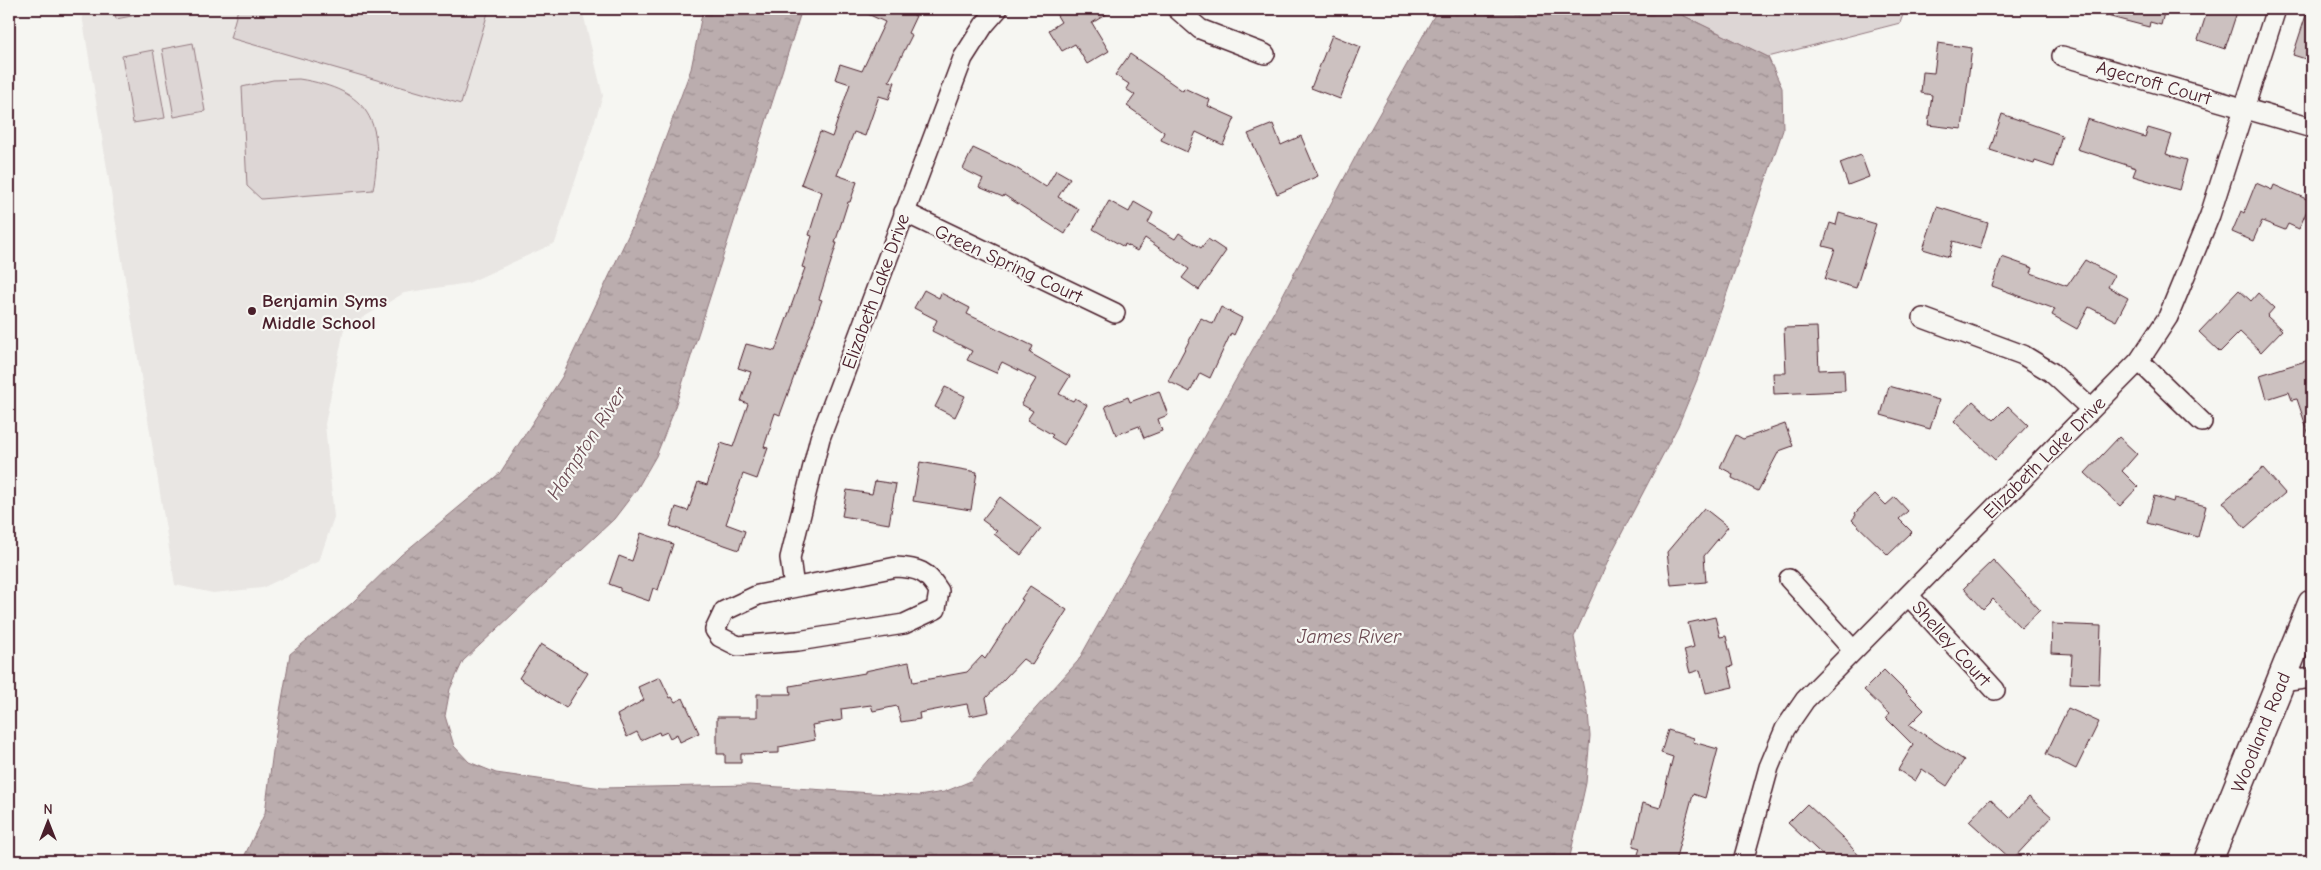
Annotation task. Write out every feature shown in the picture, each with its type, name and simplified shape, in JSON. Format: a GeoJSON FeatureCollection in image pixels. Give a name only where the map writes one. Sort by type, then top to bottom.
{"type":"FeatureCollection","features":[{"type":"Feature","properties":{"kind":"main road","name":"Woodland Road"},"geometry":{"type":"LineString","coordinates":[[2208,861],[2312,604]]}},
{"type":"Feature","properties":{"kind":"street","name":"Elizabeth Lake Drive"},"geometry":{"type":"LineString","coordinates":[[794,587],[790,558],[820,438],[963,58],[984,25],[998,9]]}},
{"type":"Feature","properties":{"kind":"street"},"geometry":{"type":"LineString","coordinates":[[1177,9],[1200,29],[1265,54]]}},
{"type":"Feature","properties":{"kind":"street","name":"Elizabeth Lake Drive"},"geometry":{"type":"LineString","coordinates":[[1743,861],[1769,767],[1785,729],[1805,700],[2139,361],[2168,317],[2210,215],[2246,108],[2276,9]]}},
{"type":"Feature","properties":{"kind":"street","name":"Agecroft Court"},"geometry":{"type":"LineString","coordinates":[[2062,56],[2312,128]]}},
{"type":"Feature","properties":{"kind":"street","name":"Green Spring Court"},"geometry":{"type":"LineString","coordinates":[[904,212],[1115,313]]}},
{"type":"Feature","properties":{"kind":"street"},"geometry":{"type":"LineString","coordinates":[[1924,318],[2023,355],[2051,372],[2091,409]]}},
{"type":"Feature","properties":{"kind":"street"},"geometry":{"type":"LineString","coordinates":[[2139,361],[2202,422]]}},
{"type":"Feature","properties":{"kind":"street"},"geometry":{"type":"LineString","coordinates":[[896,567],[914,568],[930,577],[939,590],[936,609],[904,624],[798,641],[738,646],[720,637],[715,630],[724,611],[758,595],[794,587],[896,567]]}},
{"type":"Feature","properties":{"kind":"street"},"geometry":{"type":"LineString","coordinates":[[1789,579],[1853,650]]}},
{"type":"Feature","properties":{"kind":"street","name":"Shelley Court"},"geometry":{"type":"LineString","coordinates":[[1909,596],[1994,690]]}},
{"type":"Feature","properties":{"kind":"street"},"geometry":{"type":"LineString","coordinates":[[2281,682],[2312,678]]}},
{"type":"Feature","properties":{"kind":"shaded area","name":"Benjamin Syms Middle School"},"geometry":{"type":"Polygon","coordinates":[[[81,9],[582,9],[603,96],[555,243],[468,283],[404,293],[344,329],[325,424],[334,517],[319,561],[262,588],[213,593],[175,585],[81,9]]]}},
{"type":"Feature","properties":{"kind":"shaded area"},"geometry":{"type":"Polygon","coordinates":[[[114,9],[146,9],[147,13],[116,19],[114,9]]]}},
{"type":"Feature","properties":{"kind":"shaded area"},"geometry":{"type":"Polygon","coordinates":[[[238,9],[489,9],[461,104],[230,38],[238,9]]]}},
{"type":"Feature","properties":{"kind":"shaded area"},"geometry":{"type":"Polygon","coordinates":[[[1670,9],[1905,9],[1900,23],[1768,57],[1670,9]]]}},
{"type":"Feature","properties":{"kind":"shaded area"},"geometry":{"type":"Polygon","coordinates":[[[193,43],[205,111],[174,117],[162,49],[193,43]]]}},
{"type":"Feature","properties":{"kind":"shaded area"},"geometry":{"type":"Polygon","coordinates":[[[153,50],[165,118],[133,123],[122,56],[153,50]]]}},
{"type":"Feature","properties":{"kind":"shaded area"},"geometry":{"type":"Polygon","coordinates":[[[299,79],[323,84],[342,91],[357,101],[367,113],[374,128],[376,146],[373,190],[261,199],[247,186],[242,87],[273,80],[299,79]]]}},
{"type":"Feature","properties":{"kind":"water","name":"James River"},"geometry":{"type":"Polygon","coordinates":[[[703,9],[802,9],[672,416],[656,456],[637,489],[614,519],[463,661],[450,689],[445,716],[454,746],[469,762],[496,773],[602,788],[749,785],[918,796],[944,792],[971,781],[1078,661],[1276,308],[1360,148],[1438,9],[1670,9],[1768,57],[1782,88],[1783,130],[1697,380],[1678,426],[1614,548],[1574,637],[1588,712],[1590,736],[1586,783],[1569,861],[242,861],[265,813],[273,751],[290,654],[351,604],[401,555],[500,473],[562,377],[634,223],[691,69],[703,9]]]}},
{"type":"Feature","properties":{"kind":"building"},"geometry":{"type":"Polygon","coordinates":[[[857,9],[900,9],[916,16],[908,33],[912,35],[889,81],[895,82],[889,99],[879,96],[865,136],[854,132],[837,175],[857,182],[850,202],[848,202],[835,243],[837,243],[819,299],[822,300],[780,415],[775,413],[764,447],[768,448],[757,479],[743,474],[726,524],[745,531],[739,550],[670,526],[676,507],[688,511],[698,482],[707,485],[721,443],[733,447],[748,404],[741,401],[751,372],[738,368],[746,344],[775,351],[805,268],[802,267],[812,236],[809,235],[822,192],[801,184],[820,132],[832,137],[850,84],[835,79],[840,64],[862,71],[885,22],[857,9]]]}},
{"type":"Feature","properties":{"kind":"building"},"geometry":{"type":"Polygon","coordinates":[[[1053,9],[1115,9],[1092,23],[1109,51],[1087,64],[1075,44],[1062,51],[1049,30],[1061,22],[1053,9]]]}},
{"type":"Feature","properties":{"kind":"building"},"geometry":{"type":"Polygon","coordinates":[[[2100,9],[2165,9],[2161,25],[2150,22],[2149,27],[2099,14],[2100,9]]]}},
{"type":"Feature","properties":{"kind":"building"},"geometry":{"type":"Polygon","coordinates":[[[2208,9],[2238,9],[2225,49],[2198,40],[2208,9]]]}},
{"type":"Feature","properties":{"kind":"building"},"geometry":{"type":"Polygon","coordinates":[[[2308,9],[2312,9],[2312,61],[2293,55],[2308,9]]]}},
{"type":"Feature","properties":{"kind":"building"},"geometry":{"type":"Polygon","coordinates":[[[1332,35],[1361,47],[1340,99],[1311,88],[1332,35]]]}},
{"type":"Feature","properties":{"kind":"building"},"geometry":{"type":"Polygon","coordinates":[[[1938,43],[1972,48],[1962,129],[1928,125],[1932,95],[1921,93],[1923,72],[1934,73],[1938,43]]]}},
{"type":"Feature","properties":{"kind":"building"},"geometry":{"type":"Polygon","coordinates":[[[1130,54],[1183,91],[1184,88],[1210,100],[1208,106],[1235,118],[1223,145],[1196,132],[1187,152],[1161,140],[1164,132],[1127,106],[1135,95],[1126,89],[1129,84],[1115,75],[1130,54]]]}},
{"type":"Feature","properties":{"kind":"building"},"geometry":{"type":"Polygon","coordinates":[[[2002,114],[2062,135],[2053,167],[2035,161],[2034,164],[1990,150],[2002,114]]]}},
{"type":"Feature","properties":{"kind":"building"},"geometry":{"type":"Polygon","coordinates":[[[2087,119],[2145,137],[2148,128],[2172,135],[2166,154],[2187,160],[2179,190],[2133,176],[2136,168],[2077,149],[2087,119]]]}},
{"type":"Feature","properties":{"kind":"building"},"geometry":{"type":"Polygon","coordinates":[[[1273,124],[1281,145],[1301,136],[1318,176],[1277,194],[1248,134],[1273,124]]]}},
{"type":"Feature","properties":{"kind":"building"},"geometry":{"type":"Polygon","coordinates":[[[973,148],[1016,168],[1046,187],[1056,170],[1070,178],[1058,197],[1079,209],[1065,234],[1004,195],[1003,197],[979,187],[983,179],[963,169],[973,148]]]}},
{"type":"Feature","properties":{"kind":"building"},"geometry":{"type":"Polygon","coordinates":[[[1861,155],[1869,177],[1848,185],[1840,163],[1861,155]]]}},
{"type":"Feature","properties":{"kind":"building"},"geometry":{"type":"Polygon","coordinates":[[[2256,183],[2272,190],[2274,185],[2311,201],[2299,229],[2288,224],[2285,230],[2262,221],[2253,241],[2232,232],[2241,211],[2244,213],[2256,183]]]}},
{"type":"Feature","properties":{"kind":"building"},"geometry":{"type":"Polygon","coordinates":[[[1109,201],[1129,212],[1134,202],[1153,213],[1148,223],[1175,239],[1179,233],[1201,248],[1208,239],[1226,251],[1199,290],[1182,278],[1189,269],[1145,238],[1137,251],[1125,244],[1124,247],[1093,229],[1109,201]]]}},
{"type":"Feature","properties":{"kind":"building"},"geometry":{"type":"Polygon","coordinates":[[[1937,207],[1988,223],[1980,249],[1953,241],[1949,257],[1923,249],[1937,207]]]}},
{"type":"Feature","properties":{"kind":"building"},"geometry":{"type":"Polygon","coordinates":[[[1839,213],[1876,224],[1856,288],[1825,279],[1835,249],[1823,246],[1830,223],[1836,225],[1839,213]]]}},
{"type":"Feature","properties":{"kind":"building"},"geometry":{"type":"Polygon","coordinates":[[[2002,257],[2033,268],[2031,273],[2067,286],[2085,260],[2114,276],[2108,287],[2128,298],[2116,321],[2089,307],[2077,329],[2052,315],[2055,309],[1992,286],[2002,257]]]}},
{"type":"Feature","properties":{"kind":"building"},"geometry":{"type":"Polygon","coordinates":[[[924,290],[939,298],[941,293],[970,308],[967,314],[1033,346],[1030,353],[1070,376],[1059,394],[1073,401],[1075,398],[1087,405],[1064,445],[1051,437],[1053,435],[1027,420],[1033,411],[1021,404],[1036,379],[1002,362],[996,373],[967,360],[972,351],[932,331],[937,320],[914,308],[924,290]]]}},
{"type":"Feature","properties":{"kind":"building"},"geometry":{"type":"Polygon","coordinates":[[[2239,290],[2251,301],[2258,293],[2274,308],[2267,316],[2282,330],[2261,352],[2240,332],[2220,352],[2199,332],[2239,290]]]}},
{"type":"Feature","properties":{"kind":"building"},"geometry":{"type":"Polygon","coordinates":[[[1221,307],[1242,318],[1234,335],[1231,333],[1210,378],[1200,373],[1190,392],[1168,381],[1201,318],[1213,324],[1221,307]]]}},
{"type":"Feature","properties":{"kind":"building"},"geometry":{"type":"Polygon","coordinates":[[[1817,327],[1819,370],[1844,369],[1845,391],[1774,394],[1773,373],[1786,373],[1784,328],[1817,327]]]}},
{"type":"Feature","properties":{"kind":"building"},"geometry":{"type":"Polygon","coordinates":[[[2312,359],[2312,434],[2309,435],[2297,399],[2292,400],[2289,392],[2267,399],[2260,375],[2312,359]]]}},
{"type":"Feature","properties":{"kind":"building"},"geometry":{"type":"Polygon","coordinates":[[[1889,386],[1939,400],[1930,429],[1881,415],[1889,386]]]}},
{"type":"Feature","properties":{"kind":"building"},"geometry":{"type":"Polygon","coordinates":[[[945,387],[965,396],[955,417],[935,407],[945,387]]]}},
{"type":"Feature","properties":{"kind":"building"},"geometry":{"type":"Polygon","coordinates":[[[1159,391],[1168,415],[1158,419],[1162,431],[1144,438],[1139,426],[1116,435],[1105,406],[1128,397],[1130,402],[1159,391]]]}},
{"type":"Feature","properties":{"kind":"building"},"geometry":{"type":"Polygon","coordinates":[[[1973,401],[1994,420],[2008,406],[2028,425],[1995,460],[1954,421],[1973,401]]]}},
{"type":"Feature","properties":{"kind":"building"},"geometry":{"type":"Polygon","coordinates":[[[1785,424],[1793,446],[1779,451],[1758,491],[1732,478],[1733,474],[1720,467],[1736,435],[1743,439],[1785,424]]]}},
{"type":"Feature","properties":{"kind":"building"},"geometry":{"type":"Polygon","coordinates":[[[2119,437],[2137,454],[2122,471],[2138,487],[2120,506],[2085,473],[2119,437]]]}},
{"type":"Feature","properties":{"kind":"building"},"geometry":{"type":"Polygon","coordinates":[[[920,462],[977,472],[971,510],[913,501],[920,462]]]}},
{"type":"Feature","properties":{"kind":"building"},"geometry":{"type":"Polygon","coordinates":[[[2263,468],[2285,493],[2245,528],[2223,502],[2263,468]]]}},
{"type":"Feature","properties":{"kind":"building"},"geometry":{"type":"Polygon","coordinates":[[[875,481],[896,484],[889,524],[842,516],[847,490],[872,494],[875,481]]]}},
{"type":"Feature","properties":{"kind":"building"},"geometry":{"type":"Polygon","coordinates":[[[1875,494],[1886,505],[1895,497],[1908,511],[1899,519],[1912,532],[1888,555],[1852,520],[1856,515],[1855,513],[1875,494]]]}},
{"type":"Feature","properties":{"kind":"building"},"geometry":{"type":"Polygon","coordinates":[[[2154,496],[2173,502],[2174,498],[2206,506],[2198,537],[2147,523],[2154,496]]]}},
{"type":"Feature","properties":{"kind":"building"},"geometry":{"type":"Polygon","coordinates":[[[1000,497],[1041,529],[1021,555],[994,534],[997,531],[982,520],[1000,497]]]}},
{"type":"Feature","properties":{"kind":"building"},"geometry":{"type":"Polygon","coordinates":[[[1704,508],[1728,527],[1704,556],[1706,582],[1671,585],[1667,552],[1704,508]]]}},
{"type":"Feature","properties":{"kind":"building"},"geometry":{"type":"Polygon","coordinates":[[[641,533],[673,544],[658,590],[653,588],[649,601],[620,591],[620,588],[609,584],[619,556],[632,561],[641,533]]]}},
{"type":"Feature","properties":{"kind":"building"},"geometry":{"type":"Polygon","coordinates":[[[1993,560],[2040,610],[2021,628],[1993,599],[1983,609],[1964,588],[1993,560]]]}},
{"type":"Feature","properties":{"kind":"building"},"geometry":{"type":"Polygon","coordinates":[[[1030,586],[1067,610],[1032,665],[1023,659],[986,698],[989,712],[970,716],[967,704],[919,713],[920,719],[901,722],[897,706],[873,711],[871,705],[841,709],[842,720],[812,725],[815,740],[779,747],[779,753],[741,754],[741,763],[725,763],[725,754],[717,754],[717,717],[757,717],[757,694],[791,694],[790,686],[865,673],[865,671],[909,662],[913,682],[967,672],[982,656],[985,659],[1030,586]]]}},
{"type":"Feature","properties":{"kind":"building"},"geometry":{"type":"Polygon","coordinates":[[[1715,617],[1720,637],[1726,636],[1733,666],[1728,667],[1733,687],[1706,693],[1700,670],[1690,673],[1684,650],[1694,647],[1688,623],[1715,617]]]}},
{"type":"Feature","properties":{"kind":"building"},"geometry":{"type":"Polygon","coordinates":[[[2052,624],[2101,626],[2099,684],[2070,683],[2072,654],[2051,653],[2052,624]]]}},
{"type":"Feature","properties":{"kind":"building"},"geometry":{"type":"Polygon","coordinates":[[[541,644],[588,673],[566,708],[519,678],[541,644]]]}},
{"type":"Feature","properties":{"kind":"building"},"geometry":{"type":"Polygon","coordinates":[[[1884,670],[1924,710],[1909,725],[1964,760],[1947,786],[1922,769],[1915,781],[1898,770],[1913,745],[1886,718],[1889,714],[1864,690],[1884,670]]]}},
{"type":"Feature","properties":{"kind":"building"},"geometry":{"type":"Polygon","coordinates":[[[660,677],[670,698],[672,697],[675,702],[683,698],[699,733],[680,742],[677,734],[670,738],[667,732],[660,735],[659,732],[641,740],[637,732],[627,737],[617,715],[644,700],[638,687],[660,677]]]}},
{"type":"Feature","properties":{"kind":"building"},"geometry":{"type":"Polygon","coordinates":[[[2068,708],[2099,722],[2076,769],[2046,754],[2068,708]]]}},
{"type":"Feature","properties":{"kind":"building"},"geometry":{"type":"Polygon","coordinates":[[[1668,730],[1694,738],[1693,742],[1718,749],[1705,798],[1693,794],[1675,861],[1636,861],[1640,848],[1633,846],[1643,803],[1660,808],[1673,757],[1661,753],[1668,730]]]}},
{"type":"Feature","properties":{"kind":"building"},"geometry":{"type":"Polygon","coordinates":[[[2029,797],[2052,817],[2012,860],[1969,821],[1990,799],[2010,818],[2029,797]]]}},
{"type":"Feature","properties":{"kind":"building"},"geometry":{"type":"Polygon","coordinates":[[[1807,804],[1864,861],[1829,861],[1788,823],[1807,804]]]}},
{"type":"Feature","properties":{"kind":"place","name":"Benjamin Syms Middle School"},"geometry":{"type":"Point","coordinates":[252,311]}},
{"type":"Feature","properties":{"kind":"water label","name":"Hampton River"},"geometry":{"type":"Point","coordinates":[586,443]}}]}
